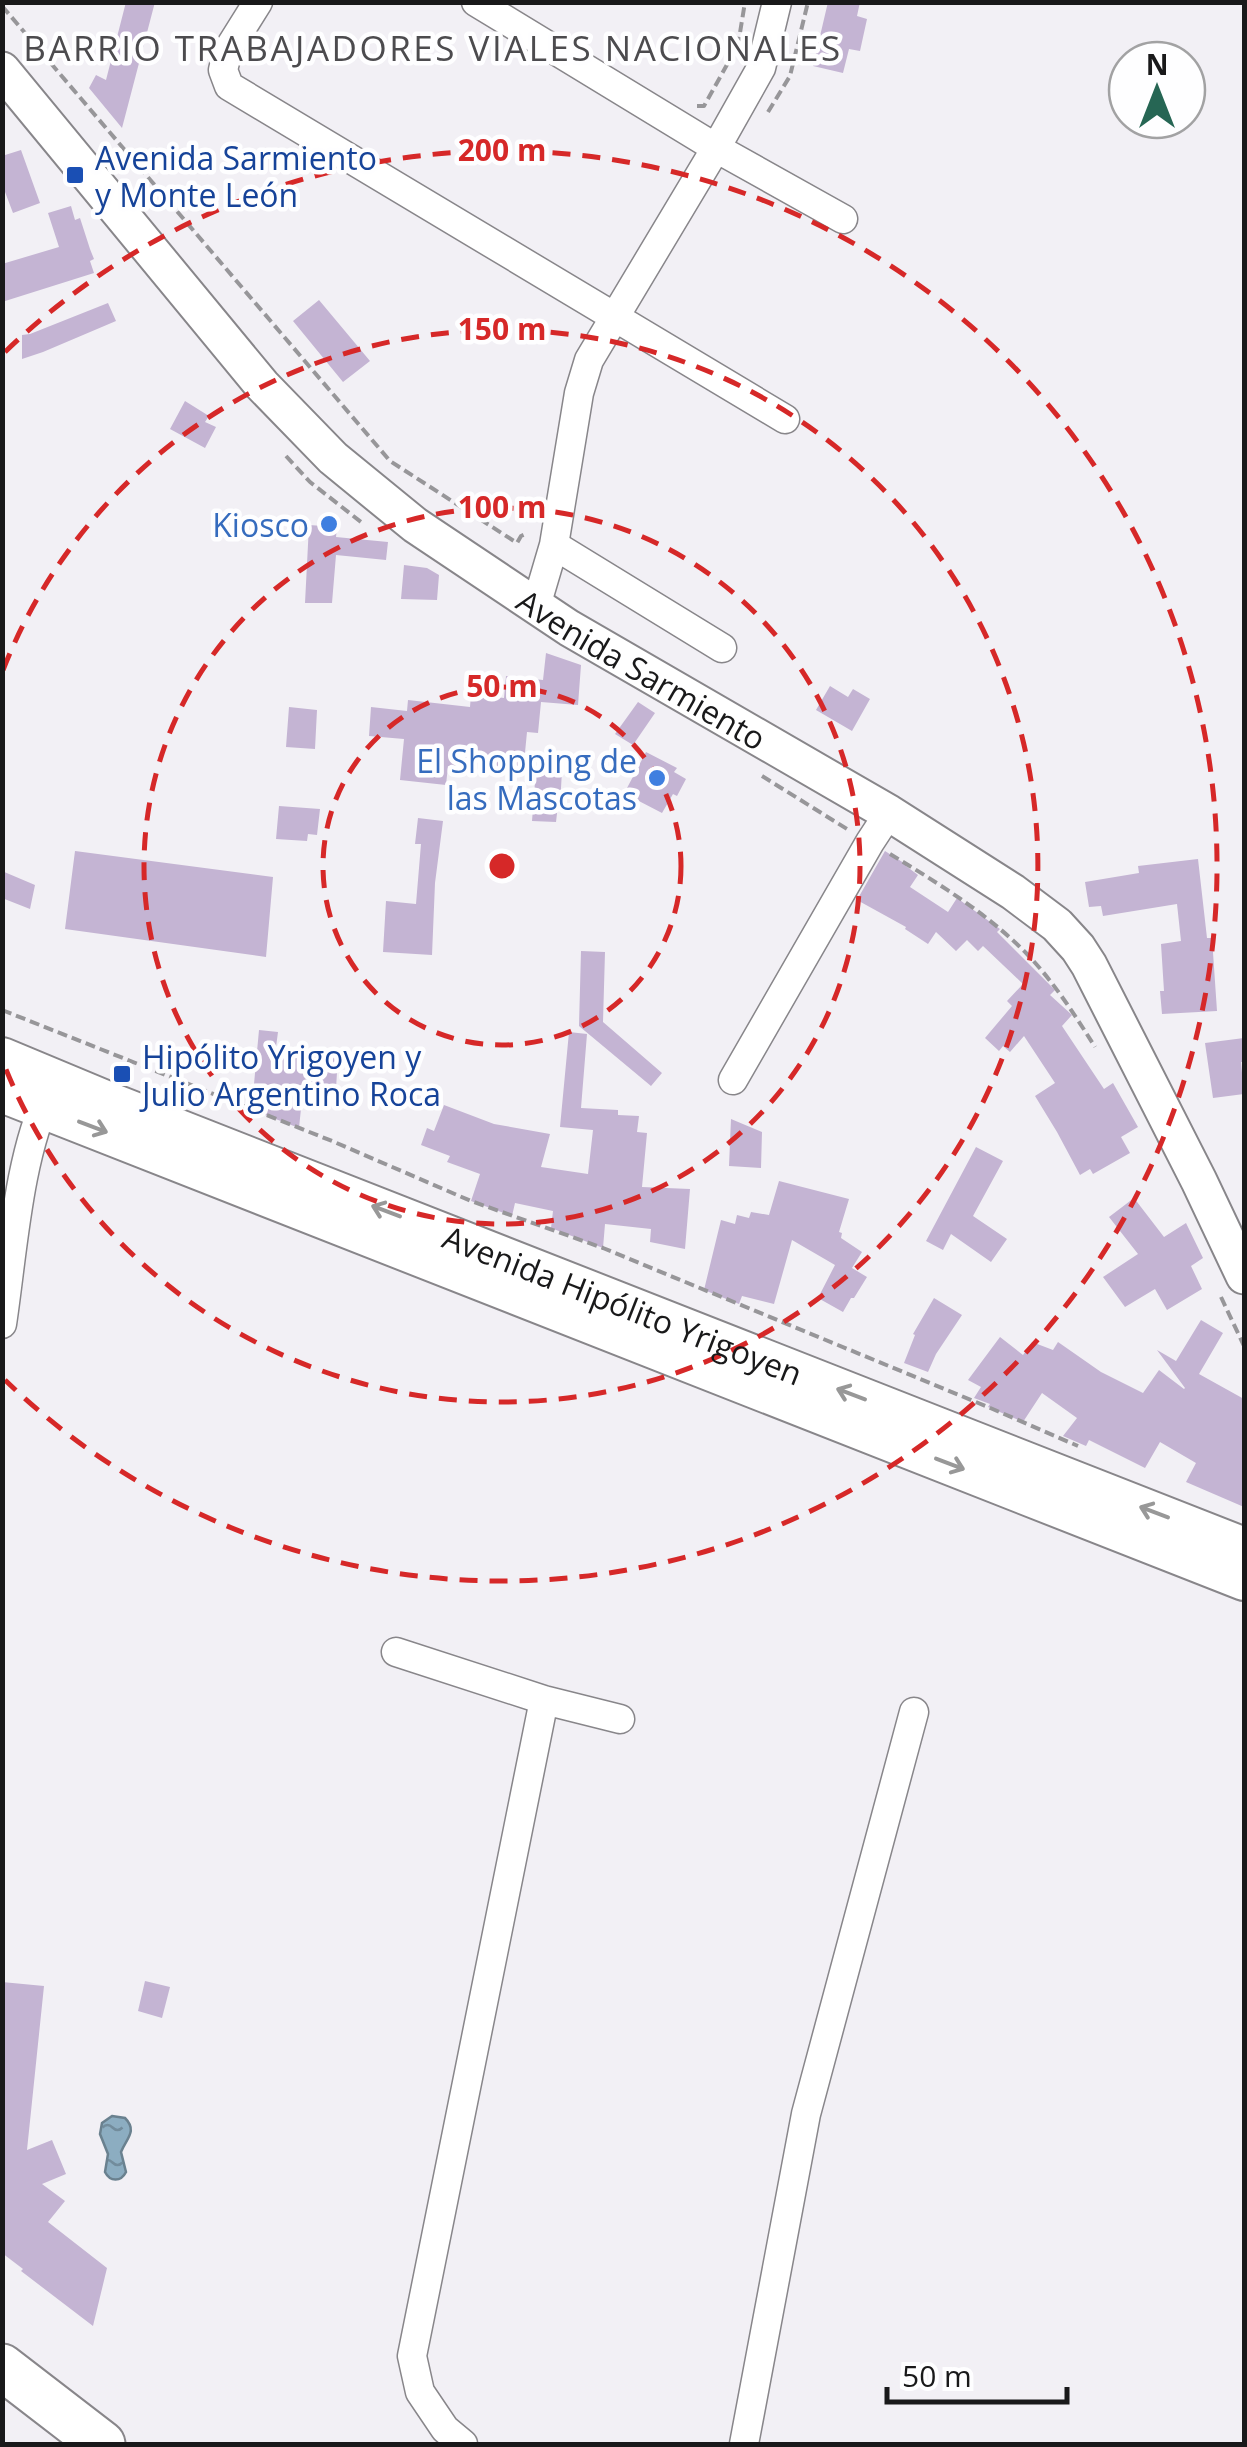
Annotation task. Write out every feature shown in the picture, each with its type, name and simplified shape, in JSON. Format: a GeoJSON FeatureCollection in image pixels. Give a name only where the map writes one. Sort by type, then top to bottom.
{"type":"FeatureCollection","features":[{"type":"Feature","properties":{"kind":"main road","name":"Avenida Hipólito Yrigoyen"},"geometry":{"type":"LineString","coordinates":[[2,1058],[49,1093]]}},
{"type":"Feature","properties":{"kind":"main road","name":"Avenida Hipólito Yrigoyen"},"geometry":{"type":"LineString","coordinates":[[2,1092],[49,1093],[106,1101],[1244,1580]]}},
{"type":"Feature","properties":{"kind":"main road","name":"Avenida Hipólito Yrigoyen"},"geometry":{"type":"LineString","coordinates":[[603,1312],[1244,1548]]}},
{"type":"Feature","properties":{"kind":"main road"},"geometry":{"type":"LineString","coordinates":[[2,2366],[102,2444]]}},
{"type":"Feature","properties":{"kind":"street"},"geometry":{"type":"LineString","coordinates":[[258,2],[228,50],[223,70],[230,86],[785,419]]}},
{"type":"Feature","properties":{"kind":"street"},"geometry":{"type":"LineString","coordinates":[[476,2],[716,148],[842,219]]}},
{"type":"Feature","properties":{"kind":"street"},"geometry":{"type":"LineString","coordinates":[[536,606],[542,538],[588,360],[761,68],[777,2]]}},
{"type":"Feature","properties":{"kind":"street","name":"Avenida Sarmiento"},"geometry":{"type":"LineString","coordinates":[[2,70],[262,385],[333,458],[416,526],[569,628],[890,813],[1057,925],[1078,948],[1244,1276]]}},
{"type":"Feature","properties":{"kind":"street"},"geometry":{"type":"LineString","coordinates":[[542,538],[722,648]]}},
{"type":"Feature","properties":{"kind":"street"},"geometry":{"type":"LineString","coordinates":[[732,1080],[890,813]]}},
{"type":"Feature","properties":{"kind":"street"},"geometry":{"type":"LineString","coordinates":[[2,1324],[24,1174],[49,1093]]}},
{"type":"Feature","properties":{"kind":"street"},"geometry":{"type":"LineString","coordinates":[[396,1652],[620,1720]]}},
{"type":"Feature","properties":{"kind":"street"},"geometry":{"type":"LineString","coordinates":[[464,2444],[445,2429],[420,2392],[412,2356],[544,1700]]}},
{"type":"Feature","properties":{"kind":"street"},"geometry":{"type":"LineString","coordinates":[[744,2444],[806,2114],[914,1712]]}},
{"type":"Feature","properties":{"kind":"path"},"geometry":{"type":"LineString","coordinates":[[691,106],[704,106],[738,44],[745,2]]}},
{"type":"Feature","properties":{"kind":"path"},"geometry":{"type":"LineString","coordinates":[[766,116],[790,76],[808,2]]}},
{"type":"Feature","properties":{"kind":"path"},"geometry":{"type":"LineString","coordinates":[[2,6],[390,461],[517,543],[521,536],[542,538]]}},
{"type":"Feature","properties":{"kind":"path"},"geometry":{"type":"LineString","coordinates":[[2,1010],[316,1134],[471,1201],[603,1248],[1087,1450]]}},
{"type":"Feature","properties":{"kind":"water"},"geometry":{"type":"Polygon","coordinates":[[[112,2116],[125,2118],[131,2127],[121,2152],[126,2172],[116,2180],[105,2172],[108,2154],[100,2134],[102,2123],[112,2116]]]}},
{"type":"Feature","properties":{"kind":"building"},"geometry":{"type":"Polygon","coordinates":[[[126,2],[155,2],[122,128],[89,88],[96,75],[106,80],[126,2]]]}},
{"type":"Feature","properties":{"kind":"building"},"geometry":{"type":"Polygon","coordinates":[[[828,2],[860,2],[857,16],[867,19],[860,51],[849,49],[843,73],[813,66],[828,2]]]}},
{"type":"Feature","properties":{"kind":"building"},"geometry":{"type":"Polygon","coordinates":[[[21,150],[40,203],[13,213],[2,184],[2,156],[21,150]]]}},
{"type":"Feature","properties":{"kind":"building"},"geometry":{"type":"Polygon","coordinates":[[[71,206],[75,220],[80,218],[94,259],[90,261],[94,273],[2,302],[2,264],[59,247],[48,213],[71,206]]]}},
{"type":"Feature","properties":{"kind":"building"},"geometry":{"type":"Polygon","coordinates":[[[319,300],[370,361],[343,382],[293,321],[319,300]]]}},
{"type":"Feature","properties":{"kind":"building"},"geometry":{"type":"Polygon","coordinates":[[[108,303],[116,321],[22,359],[22,335],[108,303]]]}},
{"type":"Feature","properties":{"kind":"building"},"geometry":{"type":"Polygon","coordinates":[[[185,401],[209,416],[205,422],[216,427],[205,448],[170,429],[185,401]]]}},
{"type":"Feature","properties":{"kind":"building"},"geometry":{"type":"Polygon","coordinates":[[[309,525],[337,527],[336,537],[388,542],[386,560],[336,555],[332,603],[305,603],[309,525]]]}},
{"type":"Feature","properties":{"kind":"building"},"geometry":{"type":"Polygon","coordinates":[[[404,565],[427,568],[439,575],[437,600],[401,599],[404,565]]]}},
{"type":"Feature","properties":{"kind":"building"},"geometry":{"type":"Polygon","coordinates":[[[546,653],[581,665],[578,705],[541,702],[538,733],[527,732],[523,773],[448,766],[446,785],[400,780],[404,739],[369,736],[371,707],[407,711],[408,700],[470,707],[471,694],[504,698],[506,676],[543,680],[546,653]]]}},
{"type":"Feature","properties":{"kind":"building"},"geometry":{"type":"Polygon","coordinates":[[[830,686],[848,697],[853,689],[870,699],[852,731],[816,710],[830,686]]]}},
{"type":"Feature","properties":{"kind":"building"},"geometry":{"type":"Polygon","coordinates":[[[638,702],[655,713],[633,745],[615,734],[638,702]]]}},
{"type":"Feature","properties":{"kind":"building"},"geometry":{"type":"Polygon","coordinates":[[[289,707],[317,710],[315,749],[286,747],[289,707]]]}},
{"type":"Feature","properties":{"kind":"building"},"geometry":{"type":"Polygon","coordinates":[[[646,752],[677,768],[674,772],[686,779],[662,813],[635,799],[638,794],[627,788],[646,752]]]}},
{"type":"Feature","properties":{"kind":"building"},"geometry":{"type":"Polygon","coordinates":[[[536,769],[562,771],[556,822],[532,821],[536,769]]]}},
{"type":"Feature","properties":{"kind":"building"},"geometry":{"type":"Polygon","coordinates":[[[279,806],[320,809],[317,835],[308,834],[307,841],[276,839],[279,806]]]}},
{"type":"Feature","properties":{"kind":"building"},"geometry":{"type":"Polygon","coordinates":[[[418,818],[443,821],[432,955],[383,952],[386,901],[416,904],[421,844],[415,844],[418,818]]]}},
{"type":"Feature","properties":{"kind":"building"},"geometry":{"type":"Polygon","coordinates":[[[75,851],[273,877],[266,957],[65,929],[75,851]]]}},
{"type":"Feature","properties":{"kind":"building"},"geometry":{"type":"Polygon","coordinates":[[[885,851],[918,875],[910,887],[948,912],[957,898],[1000,929],[997,932],[1055,990],[1050,995],[1072,1015],[1062,1026],[1104,1089],[1113,1083],[1138,1127],[1121,1137],[1130,1153],[1093,1174],[1090,1169],[1080,1175],[1035,1096],[1055,1083],[1024,1036],[1010,1052],[1003,1046],[999,1051],[985,1038],[1012,1006],[1007,1001],[1023,984],[983,946],[978,951],[967,940],[956,951],[936,932],[928,944],[857,900],[885,851]]]}},
{"type":"Feature","properties":{"kind":"building"},"geometry":{"type":"Polygon","coordinates":[[[1198,859],[1207,938],[1212,938],[1217,1011],[1162,1014],[1161,944],[1181,941],[1177,904],[1103,916],[1101,906],[1089,907],[1085,882],[1139,873],[1138,866],[1198,859]]]}},
{"type":"Feature","properties":{"kind":"building"},"geometry":{"type":"Polygon","coordinates":[[[2,871],[35,885],[30,909],[2,898],[2,871]]]}},
{"type":"Feature","properties":{"kind":"building"},"geometry":{"type":"Polygon","coordinates":[[[581,951],[605,952],[603,1022],[662,1073],[651,1086],[579,1026],[581,951]]]}},
{"type":"Feature","properties":{"kind":"building"},"geometry":{"type":"Polygon","coordinates":[[[259,1030],[278,1032],[276,1047],[338,1055],[336,1089],[303,1089],[299,1128],[260,1113],[269,1085],[254,1084],[259,1030]]]}},
{"type":"Feature","properties":{"kind":"building"},"geometry":{"type":"Polygon","coordinates":[[[569,1032],[587,1034],[581,1108],[618,1110],[618,1115],[639,1116],[637,1132],[647,1133],[642,1187],[690,1189],[685,1249],[650,1242],[651,1229],[605,1224],[603,1248],[551,1228],[553,1211],[515,1203],[512,1216],[471,1201],[480,1174],[447,1162],[450,1156],[421,1145],[427,1128],[434,1131],[444,1105],[494,1124],[550,1134],[541,1167],[588,1174],[593,1130],[560,1127],[569,1032]]]}},
{"type":"Feature","properties":{"kind":"building"},"geometry":{"type":"Polygon","coordinates":[[[1244,1038],[1244,1094],[1213,1098],[1205,1043],[1244,1038]]]}},
{"type":"Feature","properties":{"kind":"building"},"geometry":{"type":"Polygon","coordinates":[[[731,1119],[762,1132],[761,1168],[729,1166],[731,1119]]]}},
{"type":"Feature","properties":{"kind":"building"},"geometry":{"type":"Polygon","coordinates":[[[976,1147],[1003,1161],[973,1216],[1007,1239],[991,1262],[951,1234],[943,1250],[926,1241],[976,1147]]]}},
{"type":"Feature","properties":{"kind":"building"},"geometry":{"type":"Polygon","coordinates":[[[779,1181],[849,1199],[839,1232],[841,1238],[862,1252],[852,1268],[867,1277],[843,1312],[818,1298],[835,1265],[792,1240],[774,1304],[742,1296],[739,1304],[704,1290],[721,1220],[735,1224],[737,1215],[769,1215],[779,1181]]]}},
{"type":"Feature","properties":{"kind":"building"},"geometry":{"type":"Polygon","coordinates":[[[1134,1198],[1164,1237],[1186,1223],[1203,1258],[1191,1266],[1202,1289],[1167,1310],[1155,1289],[1125,1307],[1103,1277],[1138,1254],[1109,1217],[1134,1198]]]}},
{"type":"Feature","properties":{"kind":"building"},"geometry":{"type":"Polygon","coordinates":[[[934,1298],[962,1315],[928,1372],[904,1363],[913,1334],[934,1298]]]}},
{"type":"Feature","properties":{"kind":"building"},"geometry":{"type":"Polygon","coordinates":[[[1201,1320],[1223,1333],[1199,1374],[1244,1399],[1244,1507],[1186,1482],[1196,1463],[1160,1442],[1145,1468],[1089,1440],[1086,1446],[1063,1436],[1077,1418],[1042,1393],[1023,1422],[974,1398],[981,1387],[968,1380],[1000,1337],[1023,1355],[1032,1342],[1053,1350],[1058,1342],[1101,1372],[1143,1393],[1159,1370],[1184,1389],[1157,1350],[1176,1361],[1201,1320]]]}},
{"type":"Feature","properties":{"kind":"building"},"geometry":{"type":"Polygon","coordinates":[[[145,1981],[170,1987],[162,2018],[138,2011],[145,1981]]]}},
{"type":"Feature","properties":{"kind":"building"},"geometry":{"type":"Polygon","coordinates":[[[2,1982],[44,1986],[27,2150],[52,2140],[66,2174],[42,2184],[65,2201],[48,2222],[107,2268],[93,2326],[2,2253],[2,1982]]]}},
{"type":"Feature","properties":{"kind":"place","name":"Avenida Sarmiento y Monte León"},"geometry":{"type":"Point","coordinates":[75,175]}},
{"type":"Feature","properties":{"kind":"place","name":"Kiosco"},"geometry":{"type":"Point","coordinates":[329,524]}},
{"type":"Feature","properties":{"kind":"place","name":"El Shopping de las Mascotas"},"geometry":{"type":"Point","coordinates":[657,778]}},
{"type":"Feature","properties":{"kind":"place","name":"Hipólito Yrigoyen y Julio Argentino Roca"},"geometry":{"type":"Point","coordinates":[122,1074]}},
{"type":"Feature","properties":{"kind":"district","name":"BARRIO TRABAJADORES VIALES NACIONALES"},"geometry":{"type":"Point","coordinates":[433,47]}}]}
